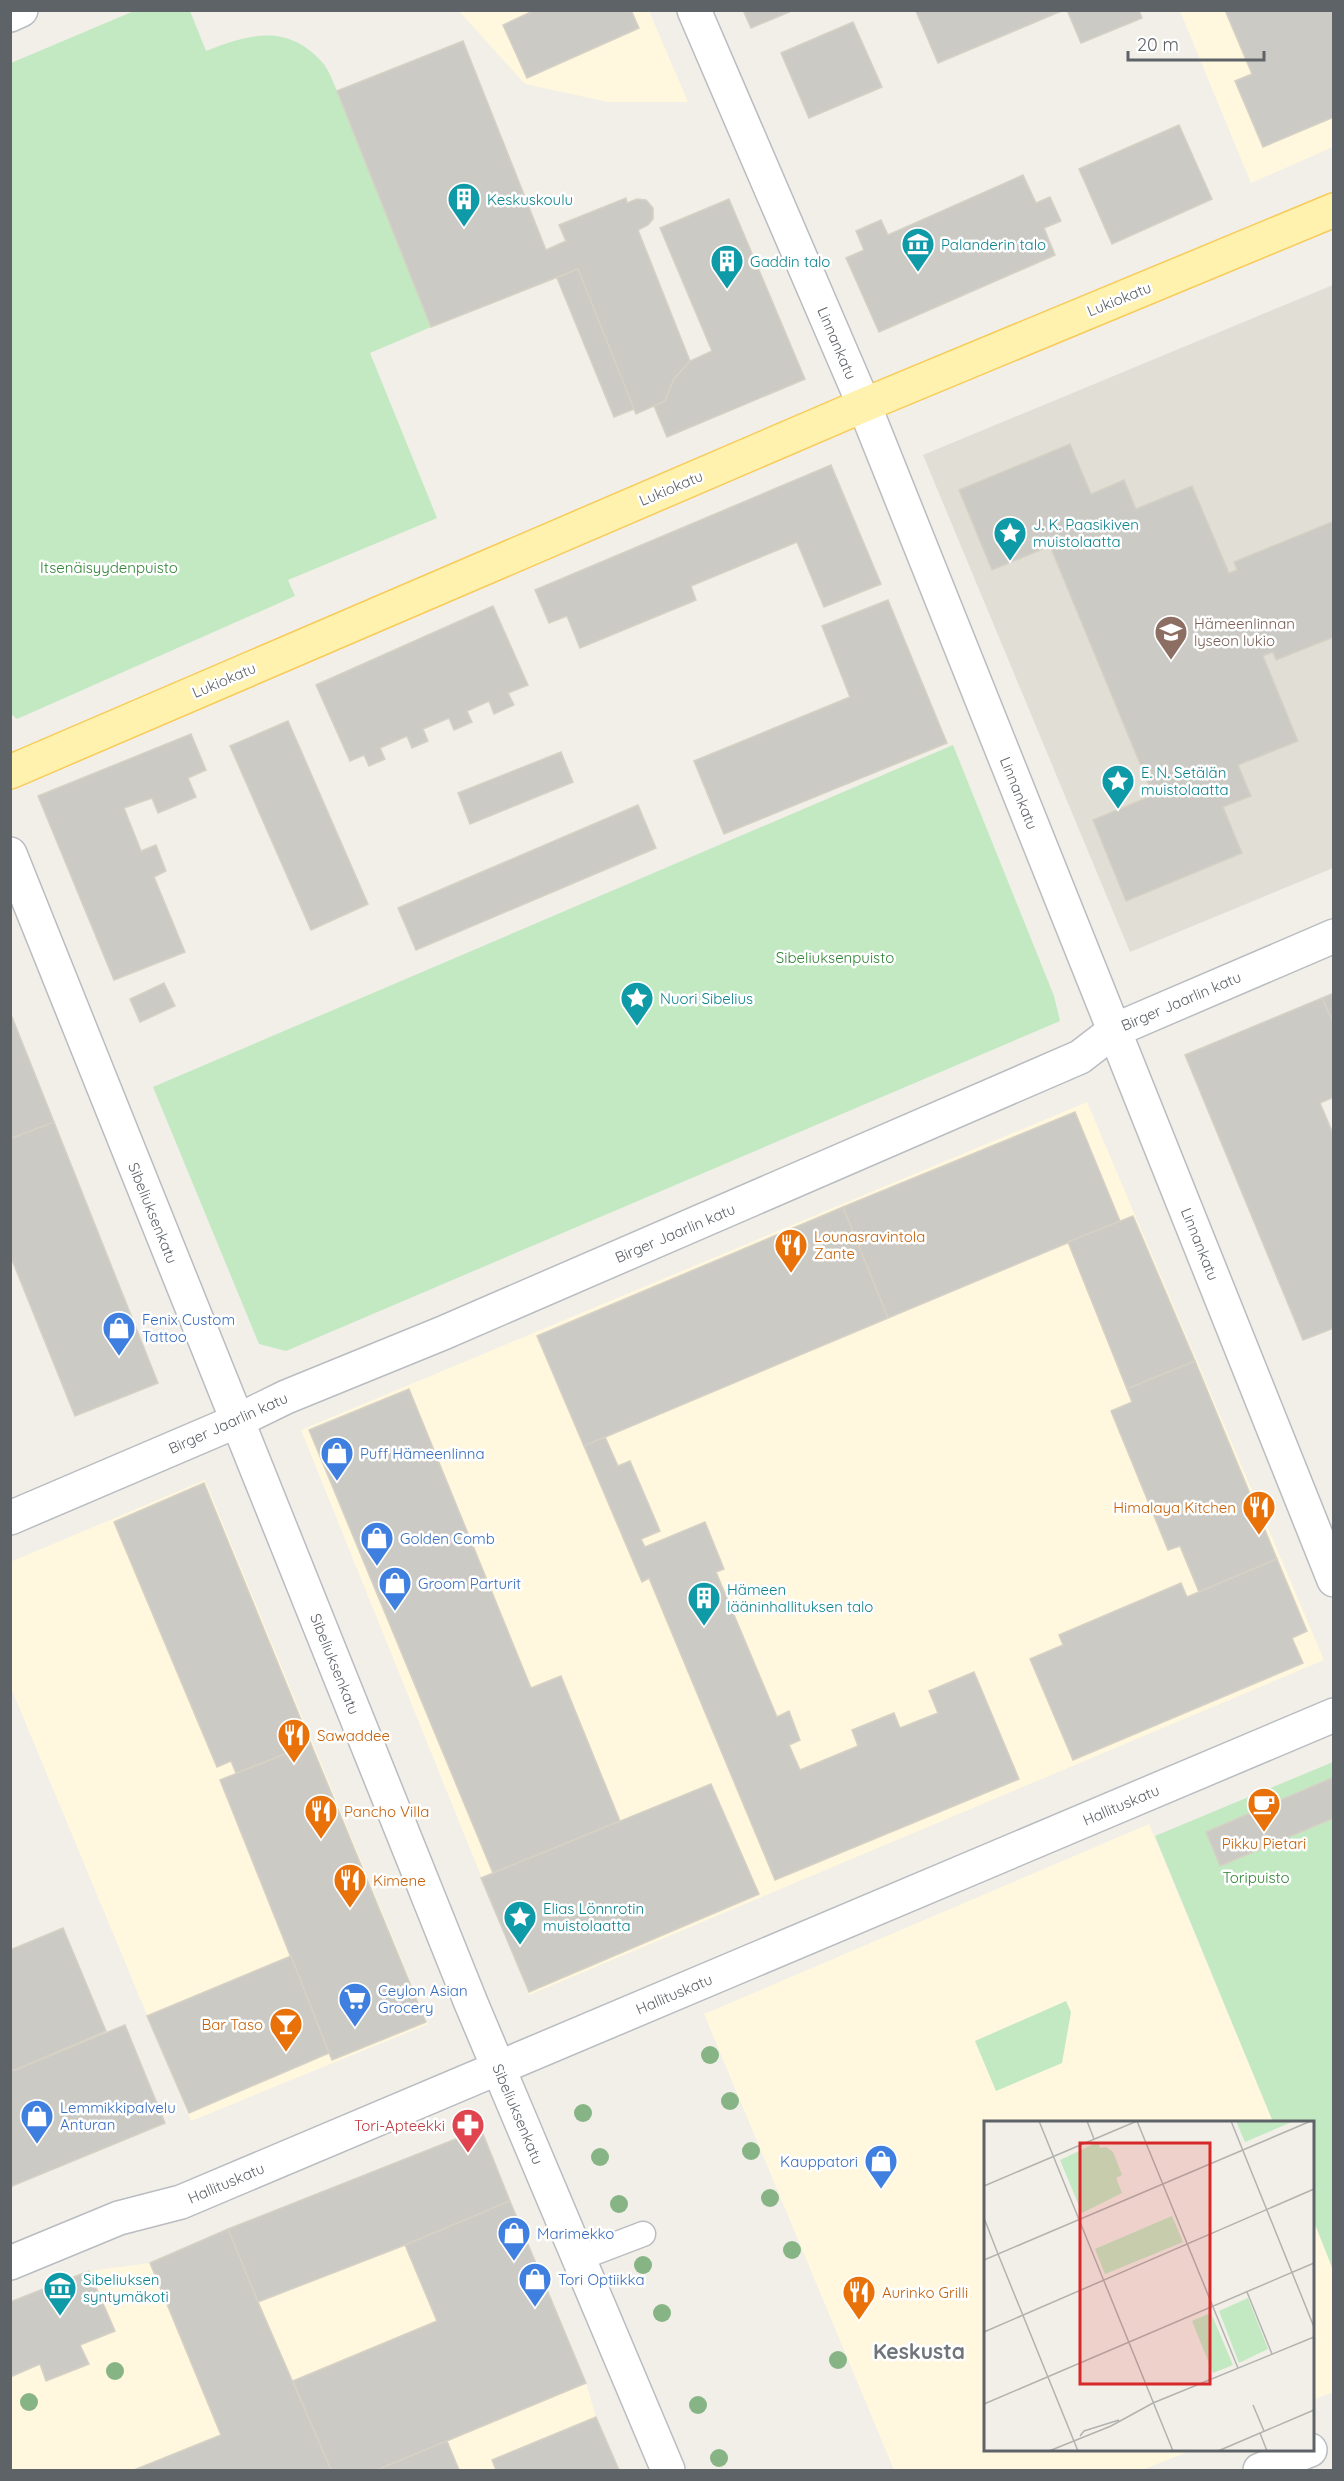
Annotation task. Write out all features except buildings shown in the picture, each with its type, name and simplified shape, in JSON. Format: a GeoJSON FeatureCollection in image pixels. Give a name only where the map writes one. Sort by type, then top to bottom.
{"type":"FeatureCollection","features":[{"type":"Feature","properties":{"kind":"main road","name":"Lukiokatu"},"geometry":{"type":"LineString","coordinates":[[10,772],[864,405],[1334,210]]}},
{"type":"Feature","properties":{"kind":"street"},"geometry":{"type":"LineString","coordinates":[[10,15],[21,10]]}},
{"type":"Feature","properties":{"kind":"street","name":"Linnankatu"},"geometry":{"type":"LineString","coordinates":[[694,10],[864,405],[1334,1580]]}},
{"type":"Feature","properties":{"kind":"street","name":"Sibeliuksenkatu"},"geometry":{"type":"LineString","coordinates":[[10,854],[498,2068],[668,2470]]}},
{"type":"Feature","properties":{"kind":"street","name":"Birger Jaarlin katu"},"geometry":{"type":"LineString","coordinates":[[10,1518],[237,1421],[286,1397],[443,1333],[1080,1057],[1115,1030],[1334,936]]}},
{"type":"Feature","properties":{"kind":"street","name":"Hallituskatu"},"geometry":{"type":"LineString","coordinates":[[10,2263],[119,2218],[181,2202],[1334,1715]]}},
{"type":"Feature","properties":{"kind":"street"},"geometry":{"type":"LineString","coordinates":[[1314,2448],[1334,2440]]}},
{"type":"Feature","properties":{"kind":"street"},"geometry":{"type":"LineString","coordinates":[[1260,2470],[1306,2451]]}},
{"type":"Feature","properties":{"kind":"lane"},"geometry":{"type":"LineString","coordinates":[[580,2258],[643,2234]]}},
{"type":"Feature","properties":{"kind":"shaded area"},"geometry":{"type":"Polygon","coordinates":[[[459,11],[649,11],[688,102],[608,102],[525,84],[459,11]]]}},
{"type":"Feature","properties":{"kind":"shaded area"},"geometry":{"type":"Polygon","coordinates":[[[1180,11],[1333,11],[1333,147],[1251,183],[1180,11]]]}},
{"type":"Feature","properties":{"kind":"shaded area","name":"Hämeenlinnan lyseon lukio"},"geometry":{"type":"Polygon","coordinates":[[[1333,285],[1333,868],[1130,952],[923,455],[1333,285]]]}},
{"type":"Feature","properties":{"kind":"shaded area"},"geometry":{"type":"Polygon","coordinates":[[[1087,1102],[1324,1660],[529,1995],[301,1430],[1087,1102]]]}},
{"type":"Feature","properties":{"kind":"shaded area"},"geometry":{"type":"Polygon","coordinates":[[[205,1480],[428,2024],[191,2121],[11,1688],[10,1562],[205,1480]]]}},
{"type":"Feature","properties":{"kind":"shaded area","name":"Kauppatori"},"geometry":{"type":"Polygon","coordinates":[[[1149,1824],[1273,2121],[984,2121],[984,2451],[1190,2451],[1142,2470],[894,2470],[704,2014],[1149,1824]]]}},
{"type":"Feature","properties":{"kind":"shaded area"},"geometry":{"type":"Polygon","coordinates":[[[481,2129],[586,2383],[596,2417],[619,2470],[11,2470],[11,2302],[89,2271],[150,2263],[228,2229],[481,2129]]]}},
{"type":"Feature","properties":{"kind":"shaded area"},"geometry":{"type":"Polygon","coordinates":[[[1314,2224],[1334,2270],[1333,2392],[1314,2400],[1314,2224]]]}},
{"type":"Feature","properties":{"kind":"green space","name":"Itsenäisyydenpuisto"},"geometry":{"type":"Polygon","coordinates":[[[134,11],[190,11],[206,51],[252,37],[281,37],[295,41],[309,50],[327,69],[431,327],[370,353],[437,518],[288,580],[295,596],[17,719],[11,714],[11,63],[134,11]]]}},
{"type":"Feature","properties":{"kind":"green space","name":"Sibeliuksenpuisto"},"geometry":{"type":"Polygon","coordinates":[[[953,745],[1054,996],[1060,1021],[286,1351],[259,1344],[153,1087],[953,745]]]}},
{"type":"Feature","properties":{"kind":"green space","name":"Toripuisto"},"geometry":{"type":"Polygon","coordinates":[[[1333,1762],[1333,2270],[1314,2222],[1314,2121],[1273,2121],[1155,1836],[1333,1762]]]}},
{"type":"Feature","properties":{"kind":"green space"},"geometry":{"type":"Polygon","coordinates":[[[1066,2001],[1071,2012],[1062,2063],[996,2091],[975,2041],[1066,2001]]]}},
{"type":"Feature","properties":{"kind":"place","name":"Keskuskoulu"},"geometry":{"type":"Point","coordinates":[464,228]}},
{"type":"Feature","properties":{"kind":"place","name":"Palanderin talo"},"geometry":{"type":"Point","coordinates":[918,273]}},
{"type":"Feature","properties":{"kind":"place","name":"Gaddin talo"},"geometry":{"type":"Point","coordinates":[727,290]}},
{"type":"Feature","properties":{"kind":"place","name":"J. K. Paasikiven muistolaatta"},"geometry":{"type":"Point","coordinates":[1010,562]}},
{"type":"Feature","properties":{"kind":"place","name":"Hämeenlinnan lyseon lukio"},"geometry":{"type":"Point","coordinates":[1171,661]}},
{"type":"Feature","properties":{"kind":"place","name":"E. N. Setälän muistolaatta"},"geometry":{"type":"Point","coordinates":[1118,810]}},
{"type":"Feature","properties":{"kind":"place","name":"Nuori Sibelius"},"geometry":{"type":"Point","coordinates":[637,1027]}},
{"type":"Feature","properties":{"kind":"place","name":"Lounasravintola Zante"},"geometry":{"type":"Point","coordinates":[791,1274]}},
{"type":"Feature","properties":{"kind":"place","name":"Fenix Custom Tattoo"},"geometry":{"type":"Point","coordinates":[119,1357]}},
{"type":"Feature","properties":{"kind":"place","name":"Puff Hämeenlinna"},"geometry":{"type":"Point","coordinates":[337,1482]}},
{"type":"Feature","properties":{"kind":"place","name":"Himalaya Kitchen"},"geometry":{"type":"Point","coordinates":[1259,1536]}},
{"type":"Feature","properties":{"kind":"place","name":"Golden Comb"},"geometry":{"type":"Point","coordinates":[377,1567]}},
{"type":"Feature","properties":{"kind":"place","name":"Groom Parturit"},"geometry":{"type":"Point","coordinates":[395,1612]}},
{"type":"Feature","properties":{"kind":"place","name":"Hämeen lääninhallituksen talo"},"geometry":{"type":"Point","coordinates":[704,1627]}},
{"type":"Feature","properties":{"kind":"place","name":"Sawaddee"},"geometry":{"type":"Point","coordinates":[294,1764]}},
{"type":"Feature","properties":{"kind":"place","name":"Pikku Pietari"},"geometry":{"type":"Point","coordinates":[1264,1833]}},
{"type":"Feature","properties":{"kind":"place","name":"Pancho Villa"},"geometry":{"type":"Point","coordinates":[321,1840]}},
{"type":"Feature","properties":{"kind":"place","name":"Kimene"},"geometry":{"type":"Point","coordinates":[350,1909]}},
{"type":"Feature","properties":{"kind":"place","name":"Elias Lönnrotin muistolaatta"},"geometry":{"type":"Point","coordinates":[520,1946]}},
{"type":"Feature","properties":{"kind":"place","name":"Ceylon Asian Grocery"},"geometry":{"type":"Point","coordinates":[355,2028]}},
{"type":"Feature","properties":{"kind":"place","name":"Bar Taso"},"geometry":{"type":"Point","coordinates":[286,2053]}},
{"type":"Feature","properties":{"kind":"place","name":"Lemmikkipalvelu Anturan"},"geometry":{"type":"Point","coordinates":[37,2145]}},
{"type":"Feature","properties":{"kind":"place","name":"Tori-Apteekki"},"geometry":{"type":"Point","coordinates":[468,2154]}},
{"type":"Feature","properties":{"kind":"place","name":"Kauppatori"},"geometry":{"type":"Point","coordinates":[881,2190]}},
{"type":"Feature","properties":{"kind":"place","name":"Marimekko"},"geometry":{"type":"Point","coordinates":[514,2262]}},
{"type":"Feature","properties":{"kind":"place","name":"Tori Optiikka"},"geometry":{"type":"Point","coordinates":[535,2308]}},
{"type":"Feature","properties":{"kind":"place","name":"Sibeliuksen syntymäkoti"},"geometry":{"type":"Point","coordinates":[60,2317]}},
{"type":"Feature","properties":{"kind":"place","name":"Aurinko Grilli"},"geometry":{"type":"Point","coordinates":[859,2321]}},
{"type":"Feature","properties":{"kind":"district","name":"Keskusta"},"geometry":{"type":"Point","coordinates":[919,2351]}}]}
